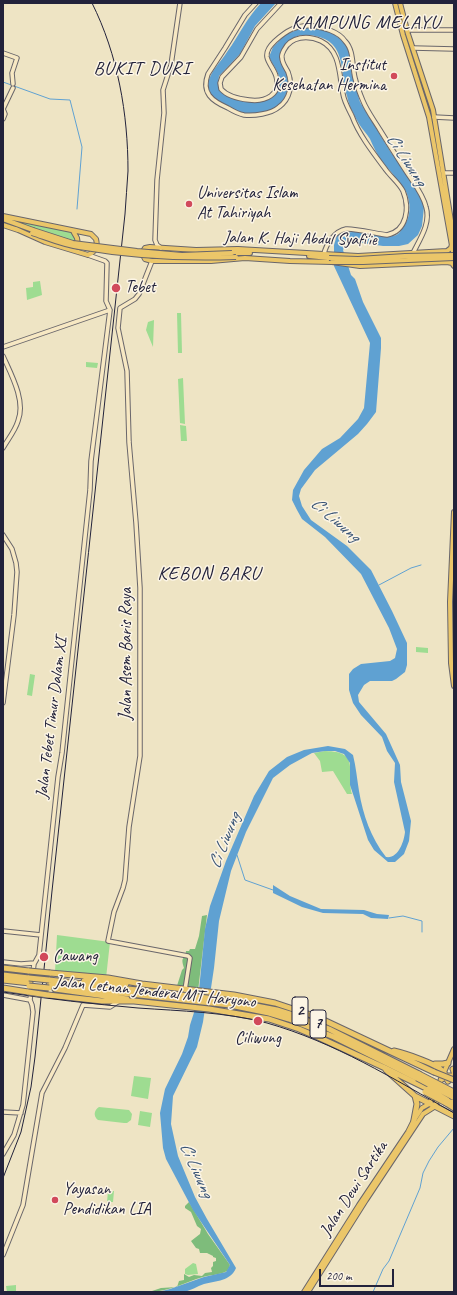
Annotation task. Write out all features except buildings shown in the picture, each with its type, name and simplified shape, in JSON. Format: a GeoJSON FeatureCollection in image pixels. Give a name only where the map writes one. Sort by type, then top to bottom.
{"type":"FeatureCollection","features":[{"type":"Feature","properties":{"kind":"highway","name":"Jalan Letnan Jenderal MT Haryono"},"geometry":{"type":"LineString","coordinates":[[3,968],[32,966],[50,973],[116,979],[185,990],[196,996],[209,998],[253,998],[284,1005],[317,1018],[434,1072],[450,1075]]}},
{"type":"Feature","properties":{"kind":"highway","name":"7"},"geometry":{"type":"LineString","coordinates":[[3,975],[30,982]]}},
{"type":"Feature","properties":{"kind":"highway","name":"7"},"geometry":{"type":"LineString","coordinates":[[3,981],[196,996],[255,1005],[296,1016],[336,1032],[418,1076],[451,1098]]}},
{"type":"Feature","properties":{"kind":"highway"},"geometry":{"type":"LineString","coordinates":[[30,982],[50,984],[134,1001]]}},
{"type":"Feature","properties":{"kind":"highway"},"geometry":{"type":"LineString","coordinates":[[50,984],[99,982],[142,984]]}},
{"type":"Feature","properties":{"kind":"highway","name":"Jalan Letnan Jenderal MT Haryono"},"geometry":{"type":"LineString","coordinates":[[3,988],[102,1001],[134,1001],[257,1016],[320,1038],[390,1070],[426,1091],[451,1098],[454,1103]]}},
{"type":"Feature","properties":{"kind":"highway"},"geometry":{"type":"LineString","coordinates":[[385,1049],[396,1051],[430,1063],[450,1075]]}},
{"type":"Feature","properties":{"kind":"highway"},"geometry":{"type":"LineString","coordinates":[[430,1063],[448,1063]]}},
{"type":"Feature","properties":{"kind":"highway"},"geometry":{"type":"LineString","coordinates":[[383,1067],[417,1098],[454,1116]]}},
{"type":"Feature","properties":{"kind":"highway"},"geometry":{"type":"LineString","coordinates":[[417,1098],[422,1108]]}},
{"type":"Feature","properties":{"kind":"highway"},"geometry":{"type":"LineString","coordinates":[[414,1120],[417,1098]]}},
{"type":"Feature","properties":{"kind":"highway","name":"Jalan Letnan Jenderal MT Haryono"},"geometry":{"type":"LineString","coordinates":[[451,1098],[454,1108]]}},
{"type":"Feature","properties":{"kind":"main road"},"geometry":{"type":"LineString","coordinates":[[329,258],[363,262],[454,256],[428,112],[395,3]]}},
{"type":"Feature","properties":{"kind":"main road"},"geometry":{"type":"LineString","coordinates":[[400,3],[434,117],[454,239]]}},
{"type":"Feature","properties":{"kind":"main road","name":"Jalan K. Haji Abdul Syafi'ie"},"geometry":{"type":"LineString","coordinates":[[3,217],[91,234],[96,239],[96,249],[88,255],[45,242],[16,229]]}},
{"type":"Feature","properties":{"kind":"main road","name":"Jalan K. Haji Abdul Syafi'ie"},"geometry":{"type":"LineString","coordinates":[[3,217],[32,232]]}},
{"type":"Feature","properties":{"kind":"main road","name":"Jalan K. Haji Abdul Syafi'ie"},"geometry":{"type":"LineString","coordinates":[[3,225],[73,243],[137,251],[234,255],[256,253],[329,258]]}},
{"type":"Feature","properties":{"kind":"main road"},"geometry":{"type":"LineString","coordinates":[[72,250],[76,248],[78,242],[77,236],[73,231]]}},
{"type":"Feature","properties":{"kind":"main road","name":"Jalan K. Haji Abdul Syafi'ie"},"geometry":{"type":"LineString","coordinates":[[152,261],[211,261],[246,258],[290,261],[447,251],[453,244]]}},
{"type":"Feature","properties":{"kind":"main road","name":"Jalan K. Haji Abdul Syafi'ie"},"geometry":{"type":"LineString","coordinates":[[150,247],[196,250],[252,250],[301,254],[329,258],[350,265],[360,266],[425,262],[448,262],[452,263],[454,266]]}},
{"type":"Feature","properties":{"kind":"main road"},"geometry":{"type":"LineString","coordinates":[[150,247],[144,250],[142,255],[145,259],[152,261]]}},
{"type":"Feature","properties":{"kind":"main road"},"geometry":{"type":"LineString","coordinates":[[163,248],[161,254],[164,261]]}},
{"type":"Feature","properties":{"kind":"main road"},"geometry":{"type":"LineString","coordinates":[[252,250],[256,253]]}},
{"type":"Feature","properties":{"kind":"main road"},"geometry":{"type":"LineString","coordinates":[[425,262],[428,258],[426,253]]}},
{"type":"Feature","properties":{"kind":"main road"},"geometry":{"type":"LineString","coordinates":[[296,256],[301,254]]}},
{"type":"Feature","properties":{"kind":"main road","name":"Jalan K. Haji Abdul Syafi'ie"},"geometry":{"type":"LineString","coordinates":[[234,255],[246,258]]}},
{"type":"Feature","properties":{"kind":"main road"},"geometry":{"type":"LineString","coordinates":[[454,512],[450,602],[450,663],[454,686]]}},
{"type":"Feature","properties":{"kind":"main road"},"geometry":{"type":"LineString","coordinates":[[429,1104],[450,1075],[448,1063],[454,1049]]}},
{"type":"Feature","properties":{"kind":"main road","name":"Jalan Dewi Sartika"},"geometry":{"type":"LineString","coordinates":[[308,1292],[423,1114],[434,1106],[450,1075]]}},
{"type":"Feature","properties":{"kind":"main road","name":"Jalan Dewi Sartika"},"geometry":{"type":"LineString","coordinates":[[304,1292],[359,1205],[408,1132],[414,1120],[422,1108],[429,1104]]}},
{"type":"Feature","properties":{"kind":"street"},"geometry":{"type":"LineString","coordinates":[[163,248],[157,245],[155,240],[157,180],[164,113],[163,90],[171,65],[180,3]]}},
{"type":"Feature","properties":{"kind":"street"},"geometry":{"type":"LineString","coordinates":[[256,3],[239,23],[208,74],[206,88],[209,95],[215,102],[244,115],[276,110],[285,101],[290,89],[288,73],[282,59],[283,52],[289,42],[300,38],[309,38],[320,41],[330,47],[336,55],[343,96],[356,125],[377,157],[402,189],[406,205],[406,217],[402,226],[393,234],[387,235],[346,229],[341,231],[325,248],[329,258]]}},
{"type":"Feature","properties":{"kind":"street"},"geometry":{"type":"LineString","coordinates":[[281,3],[257,28],[241,57],[222,77],[220,83],[221,89],[229,94],[245,99],[255,100],[269,98],[275,92],[277,82],[276,76],[267,57],[268,51],[271,45],[283,34],[296,28],[309,26],[332,31],[341,37],[350,48],[355,78],[364,102],[416,186],[426,206],[428,215],[413,253]]}},
{"type":"Feature","properties":{"kind":"street"},"geometry":{"type":"LineString","coordinates":[[407,30],[454,30]]}},
{"type":"Feature","properties":{"kind":"street"},"geometry":{"type":"LineString","coordinates":[[413,48],[454,49]]}},
{"type":"Feature","properties":{"kind":"street"},"geometry":{"type":"LineString","coordinates":[[3,54],[17,58],[12,73],[13,86],[3,109],[5,114],[3,119]]}},
{"type":"Feature","properties":{"kind":"street"},"geometry":{"type":"LineString","coordinates":[[434,117],[454,118]]}},
{"type":"Feature","properties":{"kind":"street"},"geometry":{"type":"LineString","coordinates":[[444,174],[454,173]]}},
{"type":"Feature","properties":{"kind":"street"},"geometry":{"type":"LineString","coordinates":[[150,247],[155,240]]}},
{"type":"Feature","properties":{"kind":"street","name":"Jalan K. Haji Abdul Syafi'ie"},"geometry":{"type":"LineString","coordinates":[[88,255],[106,261]]}},
{"type":"Feature","properties":{"kind":"street","name":"Jalan Tebet Timur Dalam XI"},"geometry":{"type":"LineString","coordinates":[[3,1154],[14,1135],[24,1100],[33,1012],[30,1000],[32,966],[39,955],[57,783],[62,753],[90,476],[110,310],[106,301],[106,261]]}},
{"type":"Feature","properties":{"kind":"street","name":"Jalan Asem Baris Raya"},"geometry":{"type":"LineString","coordinates":[[152,261],[135,299],[120,308],[118,328],[127,371],[129,442],[140,588],[139,635],[141,744],[129,827],[125,880],[114,912],[108,941],[188,956],[190,958],[185,990]]}},
{"type":"Feature","properties":{"kind":"street"},"geometry":{"type":"LineString","coordinates":[[3,347],[110,310]]}},
{"type":"Feature","properties":{"kind":"street"},"geometry":{"type":"LineString","coordinates":[[3,356],[14,380],[20,403],[19,420],[3,448]]}},
{"type":"Feature","properties":{"kind":"street"},"geometry":{"type":"LineString","coordinates":[[3,535],[12,549],[16,563],[12,632],[3,703]]}},
{"type":"Feature","properties":{"kind":"street"},"geometry":{"type":"LineString","coordinates":[[3,931],[41,935]]}},
{"type":"Feature","properties":{"kind":"street"},"geometry":{"type":"LineString","coordinates":[[3,962],[32,966]]}},
{"type":"Feature","properties":{"kind":"street"},"geometry":{"type":"LineString","coordinates":[[3,996],[30,1000]]}},
{"type":"Feature","properties":{"kind":"street"},"geometry":{"type":"LineString","coordinates":[[3,1255],[23,1206],[42,1093],[65,1048],[83,1005],[110,1007],[119,1001]]}},
{"type":"Feature","properties":{"kind":"street"},"geometry":{"type":"LineString","coordinates":[[3,1112],[21,1113]]}},
{"type":"Feature","properties":{"kind":"green space"},"geometry":{"type":"Polygon","coordinates":[[[3,216],[73,231],[78,244],[3,225],[3,216]]]}},
{"type":"Feature","properties":{"kind":"green space"},"geometry":{"type":"Polygon","coordinates":[[[40,281],[42,295],[27,300],[26,288],[33,287],[33,282],[40,281]]]}},
{"type":"Feature","properties":{"kind":"green space"},"geometry":{"type":"Polygon","coordinates":[[[177,313],[181,313],[182,353],[178,353],[177,313]]]}},
{"type":"Feature","properties":{"kind":"green space"},"geometry":{"type":"Polygon","coordinates":[[[154,320],[153,347],[146,330],[148,322],[154,320]]]}},
{"type":"Feature","properties":{"kind":"green space"},"geometry":{"type":"Polygon","coordinates":[[[86,362],[98,363],[97,368],[86,367],[86,362]]]}},
{"type":"Feature","properties":{"kind":"green space"},"geometry":{"type":"Polygon","coordinates":[[[183,378],[185,424],[180,423],[178,379],[183,378]]]}},
{"type":"Feature","properties":{"kind":"green space"},"geometry":{"type":"Polygon","coordinates":[[[180,425],[186,426],[187,441],[181,441],[180,425]]]}},
{"type":"Feature","properties":{"kind":"green space"},"geometry":{"type":"Polygon","coordinates":[[[416,647],[428,648],[428,653],[416,652],[416,647]]]}},
{"type":"Feature","properties":{"kind":"green space"},"geometry":{"type":"Polygon","coordinates":[[[30,674],[35,675],[32,696],[27,695],[30,674]]]}},
{"type":"Feature","properties":{"kind":"green space"},"geometry":{"type":"Polygon","coordinates":[[[325,751],[336,752],[348,758],[350,764],[352,794],[347,794],[333,771],[322,772],[320,761],[314,753],[325,751]]]}},
{"type":"Feature","properties":{"kind":"green space"},"geometry":{"type":"Polygon","coordinates":[[[207,915],[198,991],[176,989],[184,968],[183,960],[186,951],[195,949],[199,936],[202,916],[207,915]]]}},
{"type":"Feature","properties":{"kind":"green space"},"geometry":{"type":"Polygon","coordinates":[[[57,935],[110,942],[106,978],[55,972],[57,935]]]}},
{"type":"Feature","properties":{"kind":"green space"},"geometry":{"type":"Polygon","coordinates":[[[134,1076],[151,1078],[148,1099],[131,1096],[134,1076]]]}},
{"type":"Feature","properties":{"kind":"green space"},"geometry":{"type":"Polygon","coordinates":[[[99,1107],[129,1110],[132,1114],[131,1120],[124,1123],[98,1120],[95,1117],[95,1113],[99,1107]]]}},
{"type":"Feature","properties":{"kind":"green space"},"geometry":{"type":"Polygon","coordinates":[[[140,1111],[152,1113],[150,1127],[138,1125],[140,1111]]]}},
{"type":"Feature","properties":{"kind":"green space"},"geometry":{"type":"Polygon","coordinates":[[[108,1191],[114,1191],[113,1202],[107,1202],[108,1191]]]}},
{"type":"Feature","properties":{"kind":"green space"},"geometry":{"type":"Polygon","coordinates":[[[189,1202],[208,1234],[230,1265],[228,1270],[220,1274],[203,1277],[177,1286],[179,1281],[184,1280],[184,1274],[189,1277],[194,1275],[202,1276],[205,1273],[212,1272],[211,1268],[213,1266],[213,1262],[216,1261],[216,1258],[207,1253],[200,1253],[199,1249],[196,1248],[191,1241],[200,1234],[201,1229],[197,1226],[191,1212],[185,1208],[189,1202]]]}},
{"type":"Feature","properties":{"kind":"green space"},"geometry":{"type":"Polygon","coordinates":[[[193,1263],[196,1264],[198,1274],[185,1274],[185,1269],[193,1263]]]}},
{"type":"Feature","properties":{"kind":"green space"},"geometry":{"type":"Polygon","coordinates":[[[16,1285],[16,1292],[7,1292],[6,1286],[16,1285]]]}},
{"type":"Feature","properties":{"kind":"green space"},"geometry":{"type":"Polygon","coordinates":[[[174,1287],[156,1292],[149,1292],[161,1288],[174,1287]]]}},
{"type":"Feature","properties":{"kind":"water"},"geometry":{"type":"Polygon","coordinates":[[[261,3],[276,3],[255,26],[240,54],[219,76],[218,85],[222,93],[243,99],[259,101],[272,97],[277,92],[279,86],[279,76],[269,57],[273,47],[285,35],[299,29],[308,27],[331,32],[344,42],[349,49],[351,71],[360,102],[390,151],[419,192],[424,207],[422,226],[418,235],[408,244],[399,246],[383,246],[348,241],[343,250],[351,275],[355,279],[363,302],[381,338],[376,412],[358,434],[315,470],[301,489],[299,496],[302,506],[311,520],[347,546],[371,570],[407,643],[407,665],[405,672],[392,681],[370,681],[364,685],[358,695],[359,702],[386,734],[400,765],[401,782],[411,821],[409,841],[404,854],[395,862],[388,862],[374,850],[368,840],[350,785],[350,763],[344,754],[335,751],[312,753],[290,765],[273,778],[246,832],[231,871],[219,921],[211,988],[206,1001],[197,1047],[173,1096],[171,1124],[178,1156],[195,1197],[236,1268],[231,1276],[227,1278],[204,1284],[189,1291],[158,1292],[204,1277],[226,1272],[230,1265],[193,1210],[166,1159],[163,1148],[160,1113],[165,1089],[182,1054],[198,1000],[205,929],[210,906],[226,861],[254,796],[269,771],[287,757],[304,750],[328,746],[345,749],[353,755],[361,800],[368,826],[386,857],[390,857],[397,853],[402,845],[405,832],[394,782],[395,763],[387,751],[382,737],[361,715],[353,703],[349,690],[349,674],[353,669],[361,664],[390,661],[395,658],[397,649],[389,628],[361,574],[325,537],[302,519],[292,500],[293,490],[304,470],[322,449],[340,438],[358,419],[364,408],[370,343],[334,266],[334,245],[337,235],[358,232],[380,236],[391,236],[399,233],[408,219],[410,210],[409,199],[406,191],[396,177],[381,160],[350,107],[342,65],[336,48],[320,37],[302,35],[295,37],[291,39],[281,52],[289,83],[284,99],[274,110],[251,114],[239,113],[213,98],[208,86],[211,75],[251,15],[261,3]]]}},
{"type":"Feature","properties":{"kind":"water"},"geometry":{"type":"Polygon","coordinates":[[[273,885],[290,896],[321,909],[364,910],[377,914],[389,915],[388,919],[371,918],[363,914],[323,913],[302,907],[273,893],[273,885]]]}},
{"type":"Feature","properties":{"kind":"waterway"},"geometry":{"type":"LineString","coordinates":[[3,82],[50,99],[70,100],[82,147],[77,209]]}},
{"type":"Feature","properties":{"kind":"waterway"},"geometry":{"type":"LineString","coordinates":[[379,585],[411,568],[421,565]]}},
{"type":"Feature","properties":{"kind":"waterway","name":"Ci Liwung"},"geometry":{"type":"LineString","coordinates":[[237,855],[245,880],[273,890]]}},
{"type":"Feature","properties":{"kind":"waterway"},"geometry":{"type":"LineString","coordinates":[[389,918],[403,916],[422,921],[422,932]]}},
{"type":"Feature","properties":{"kind":"waterway"},"geometry":{"type":"LineString","coordinates":[[373,1292],[383,1269],[389,1261],[420,1188],[423,1173],[438,1147],[454,1128]]}},
{"type":"Feature","properties":{"kind":"tram line"},"geometry":{"type":"LineString","coordinates":[[3,992],[104,1005],[219,1014],[267,1023],[316,1040],[363,1062],[454,1113]]}},
{"type":"Feature","properties":{"kind":"railway"},"geometry":{"type":"LineString","coordinates":[[3,1178],[21,1132],[31,1087],[35,1057],[125,214],[128,150],[120,85],[109,43],[92,3]]}},
{"type":"Feature","properties":{"kind":"place","name":"Institut Kesehatan Hermina"},"geometry":{"type":"Point","coordinates":[394,76]}},
{"type":"Feature","properties":{"kind":"place","name":"Universitas Islam At Tahiriyah"},"geometry":{"type":"Point","coordinates":[189,204]}},
{"type":"Feature","properties":{"kind":"place","name":"Tebet"},"geometry":{"type":"Point","coordinates":[116,288]}},
{"type":"Feature","properties":{"kind":"place","name":"Cawang"},"geometry":{"type":"Point","coordinates":[44,957]}},
{"type":"Feature","properties":{"kind":"place","name":"Ciliwung"},"geometry":{"type":"Point","coordinates":[258,1021]}},
{"type":"Feature","properties":{"kind":"place","name":"Yayasan Pendidikan LIA"},"geometry":{"type":"Point","coordinates":[55,1200]}},
{"type":"Feature","properties":{"kind":"district","name":"KAMPUNG MELAYU"},"geometry":{"type":"Point","coordinates":[366,23]}},
{"type":"Feature","properties":{"kind":"district","name":"BUKIT DURI"},"geometry":{"type":"Point","coordinates":[142,69]}},
{"type":"Feature","properties":{"kind":"district","name":"KEBON BARU"},"geometry":{"type":"Point","coordinates":[209,574]}}]}
